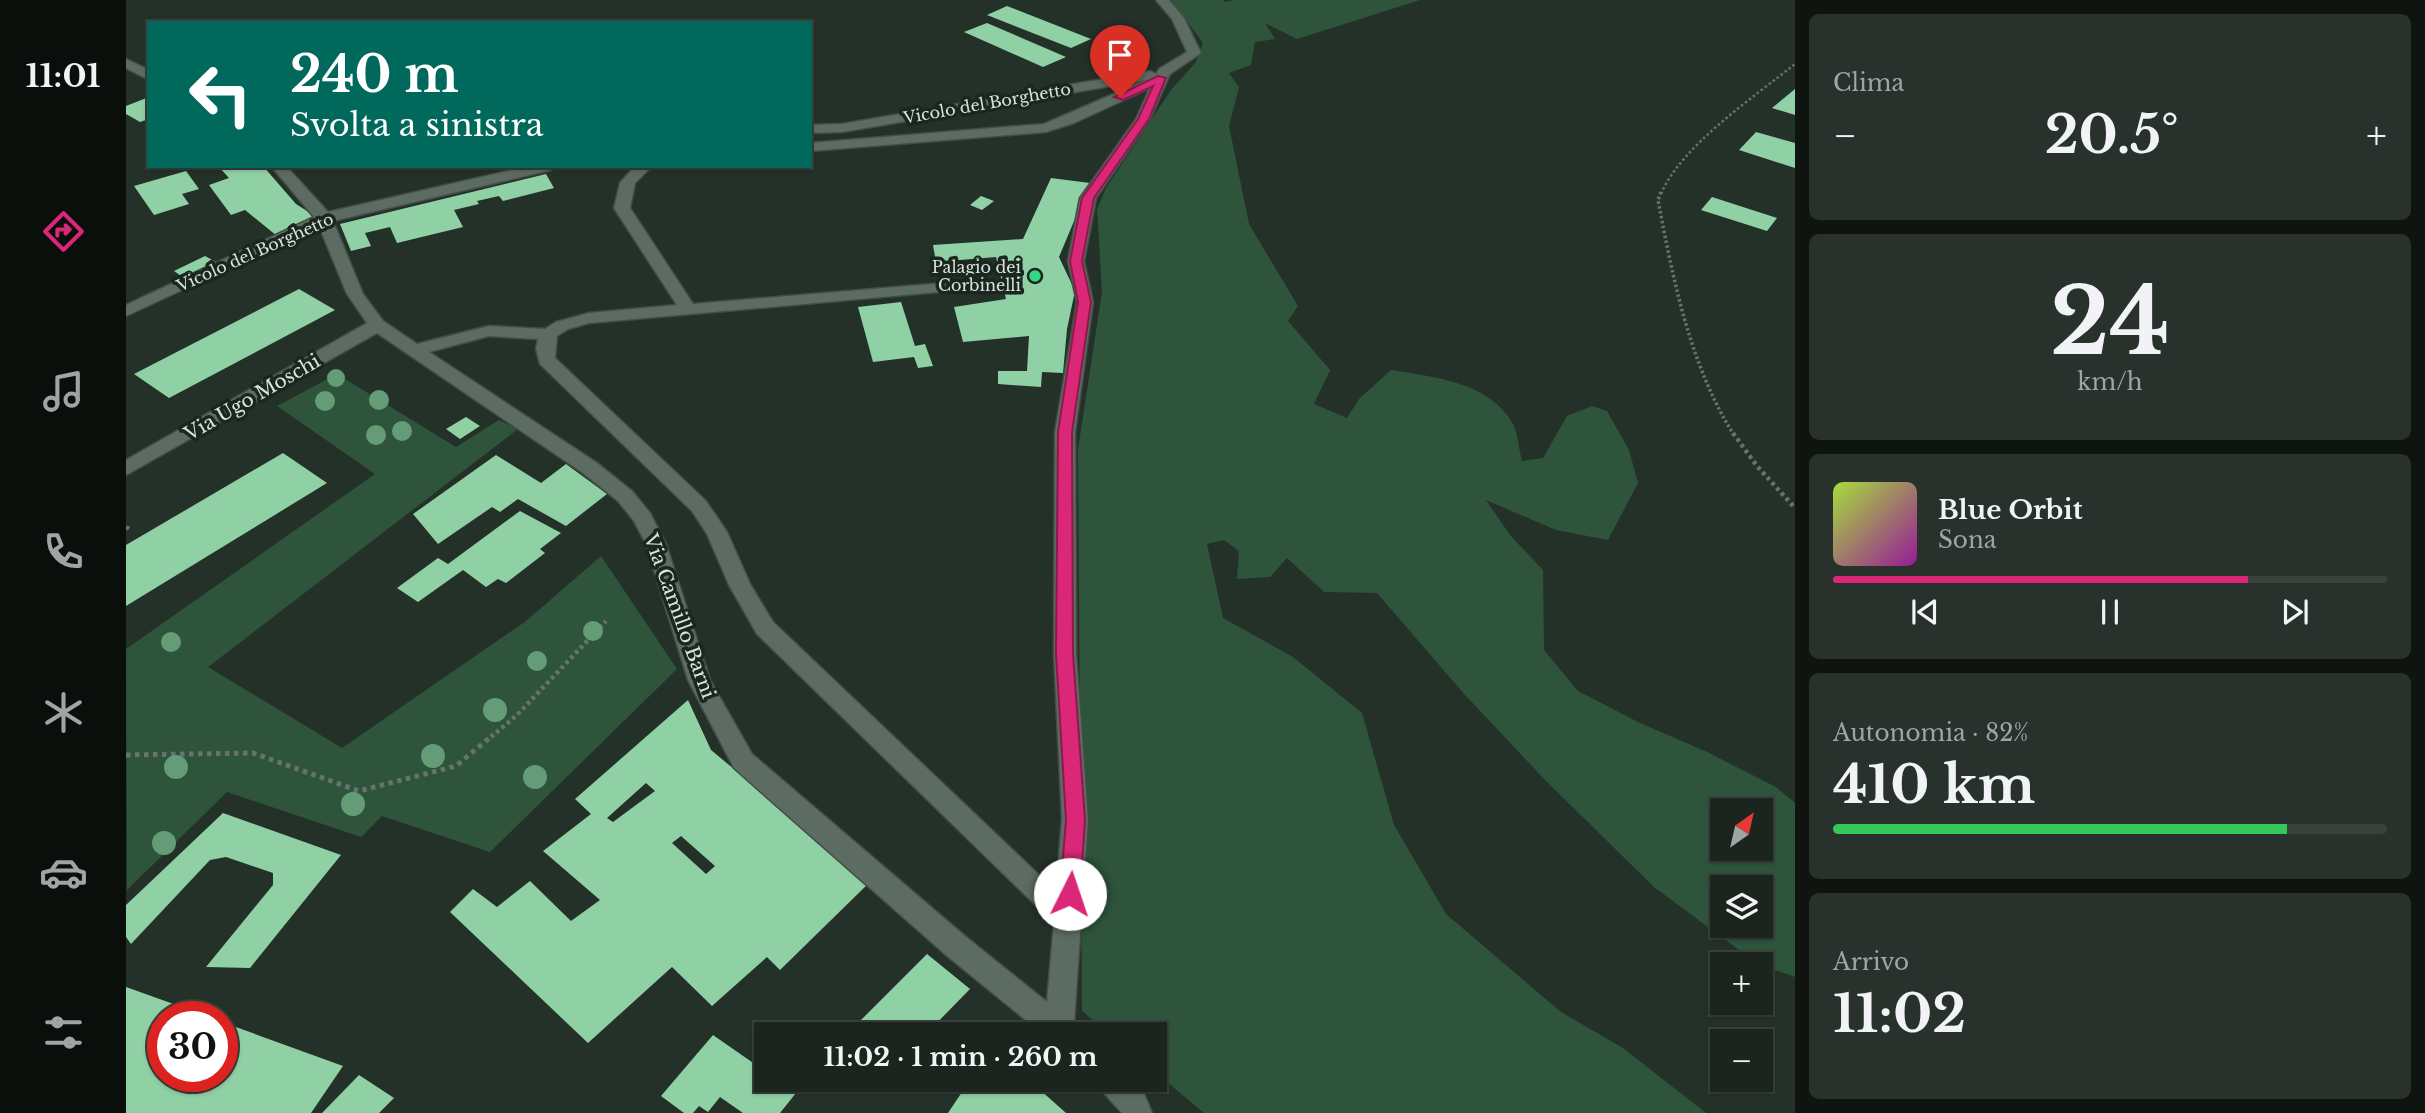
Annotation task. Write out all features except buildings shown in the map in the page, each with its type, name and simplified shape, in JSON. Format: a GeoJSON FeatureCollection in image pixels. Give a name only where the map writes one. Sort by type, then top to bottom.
{"type":"FeatureCollection","features":[{"type":"Feature","properties":{"kind":"street"},"geometry":{"type":"LineString","coordinates":[[812,147],[1046,128],[1069,120],[1162,75],[1194,53],[1178,19],[1162,0]]}},
{"type":"Feature","properties":{"kind":"street"},"geometry":{"type":"LineString","coordinates":[[126,63],[147,75]]}},
{"type":"Feature","properties":{"kind":"street"},"geometry":{"type":"LineString","coordinates":[[1062,1022],[1076,820],[1065,654],[1065,432],[1085,302],[1076,261],[1088,198],[1143,119],[1162,75]]}},
{"type":"Feature","properties":{"kind":"street","name":"Vicolo del Borghetto"},"geometry":{"type":"LineString","coordinates":[[812,129],[842,128],[1162,75]]}},
{"type":"Feature","properties":{"kind":"street","name":"Via Camillo Barni"},"geometry":{"type":"LineString","coordinates":[[280,168],[324,218],[355,294],[377,325],[590,468],[625,496],[643,518],[656,544],[699,680],[743,761],[956,946],[1051,1022]]}},
{"type":"Feature","properties":{"kind":"street","name":"Vicolo del Borghetto"},"geometry":{"type":"LineString","coordinates":[[126,310],[324,218],[542,168]]}},
{"type":"Feature","properties":{"kind":"street"},"geometry":{"type":"LineString","coordinates":[[642,168],[631,175],[622,194],[622,208],[688,309]]}},
{"type":"Feature","properties":{"kind":"street"},"geometry":{"type":"LineString","coordinates":[[938,287],[589,318],[563,324],[548,334],[543,346],[546,360],[699,506],[716,532],[740,585],[765,628],[1068,919]]}},
{"type":"Feature","properties":{"kind":"street","name":"Via Ugo Moschi"},"geometry":{"type":"LineString","coordinates":[[126,469],[377,325]]}},
{"type":"Feature","properties":{"kind":"street"},"geometry":{"type":"LineString","coordinates":[[415,350],[489,331],[548,334]]}},
{"type":"Feature","properties":{"kind":"street"},"geometry":{"type":"LineString","coordinates":[[1124,1092],[1133,1101],[1137,1113]]}},
{"type":"Feature","properties":{"kind":"path"},"geometry":{"type":"LineString","coordinates":[[1795,64],[1691,151],[1661,187],[1657,200],[1695,347],[1726,421],[1770,481],[1795,508]]}},
{"type":"Feature","properties":{"kind":"path"},"geometry":{"type":"LineString","coordinates":[[126,755],[253,753],[359,791],[456,766],[517,715],[606,621]]}},
{"type":"Feature","properties":{"kind":"green space"},"geometry":{"type":"Polygon","coordinates":[[[1171,0],[1420,0],[1297,39],[1265,23],[1275,39],[1255,42],[1251,65],[1229,73],[1239,87],[1229,126],[1249,224],[1298,306],[1288,321],[1330,370],[1314,404],[1347,418],[1359,399],[1391,370],[1442,379],[1476,390],[1503,410],[1515,428],[1522,461],[1543,458],[1567,416],[1592,406],[1607,411],[1629,450],[1638,483],[1608,540],[1556,530],[1486,500],[1510,535],[1543,570],[1544,650],[1578,691],[1776,787],[1795,803],[1795,977],[1773,969],[1773,952],[1742,952],[1723,938],[1773,938],[1773,875],[1710,875],[1710,928],[1654,887],[1545,780],[1465,695],[1377,593],[1324,592],[1287,558],[1270,577],[1237,579],[1239,551],[1224,540],[1207,544],[1223,618],[1293,657],[1362,713],[1394,825],[1446,914],[1561,1012],[1623,1048],[1706,1113],[1204,1113],[1167,1082],[1167,1022],[1095,1022],[1082,1011],[1078,449],[1102,292],[1097,209],[1106,188],[1171,90],[1196,62],[1203,43],[1171,0]]]}},
{"type":"Feature","properties":{"kind":"green space"},"geometry":{"type":"Polygon","coordinates":[[[337,374],[456,447],[499,420],[518,429],[208,667],[342,748],[526,621],[601,556],[677,669],[490,852],[382,816],[361,837],[227,792],[127,890],[126,649],[375,474],[277,406],[337,374]]]}},
{"type":"Feature","properties":{"kind":"place","name":"Palagio dei Corbinelli"},"geometry":{"type":"Point","coordinates":[1035,276]}},
{"type":"Feature","properties":{"kind":"route"},"geometry":{"type":"LineString","coordinates":[[1070,894],[1076,820],[1065,654],[1065,432],[1085,302],[1076,261],[1088,198],[1143,119],[1161,78],[1120,97]]}}]}
